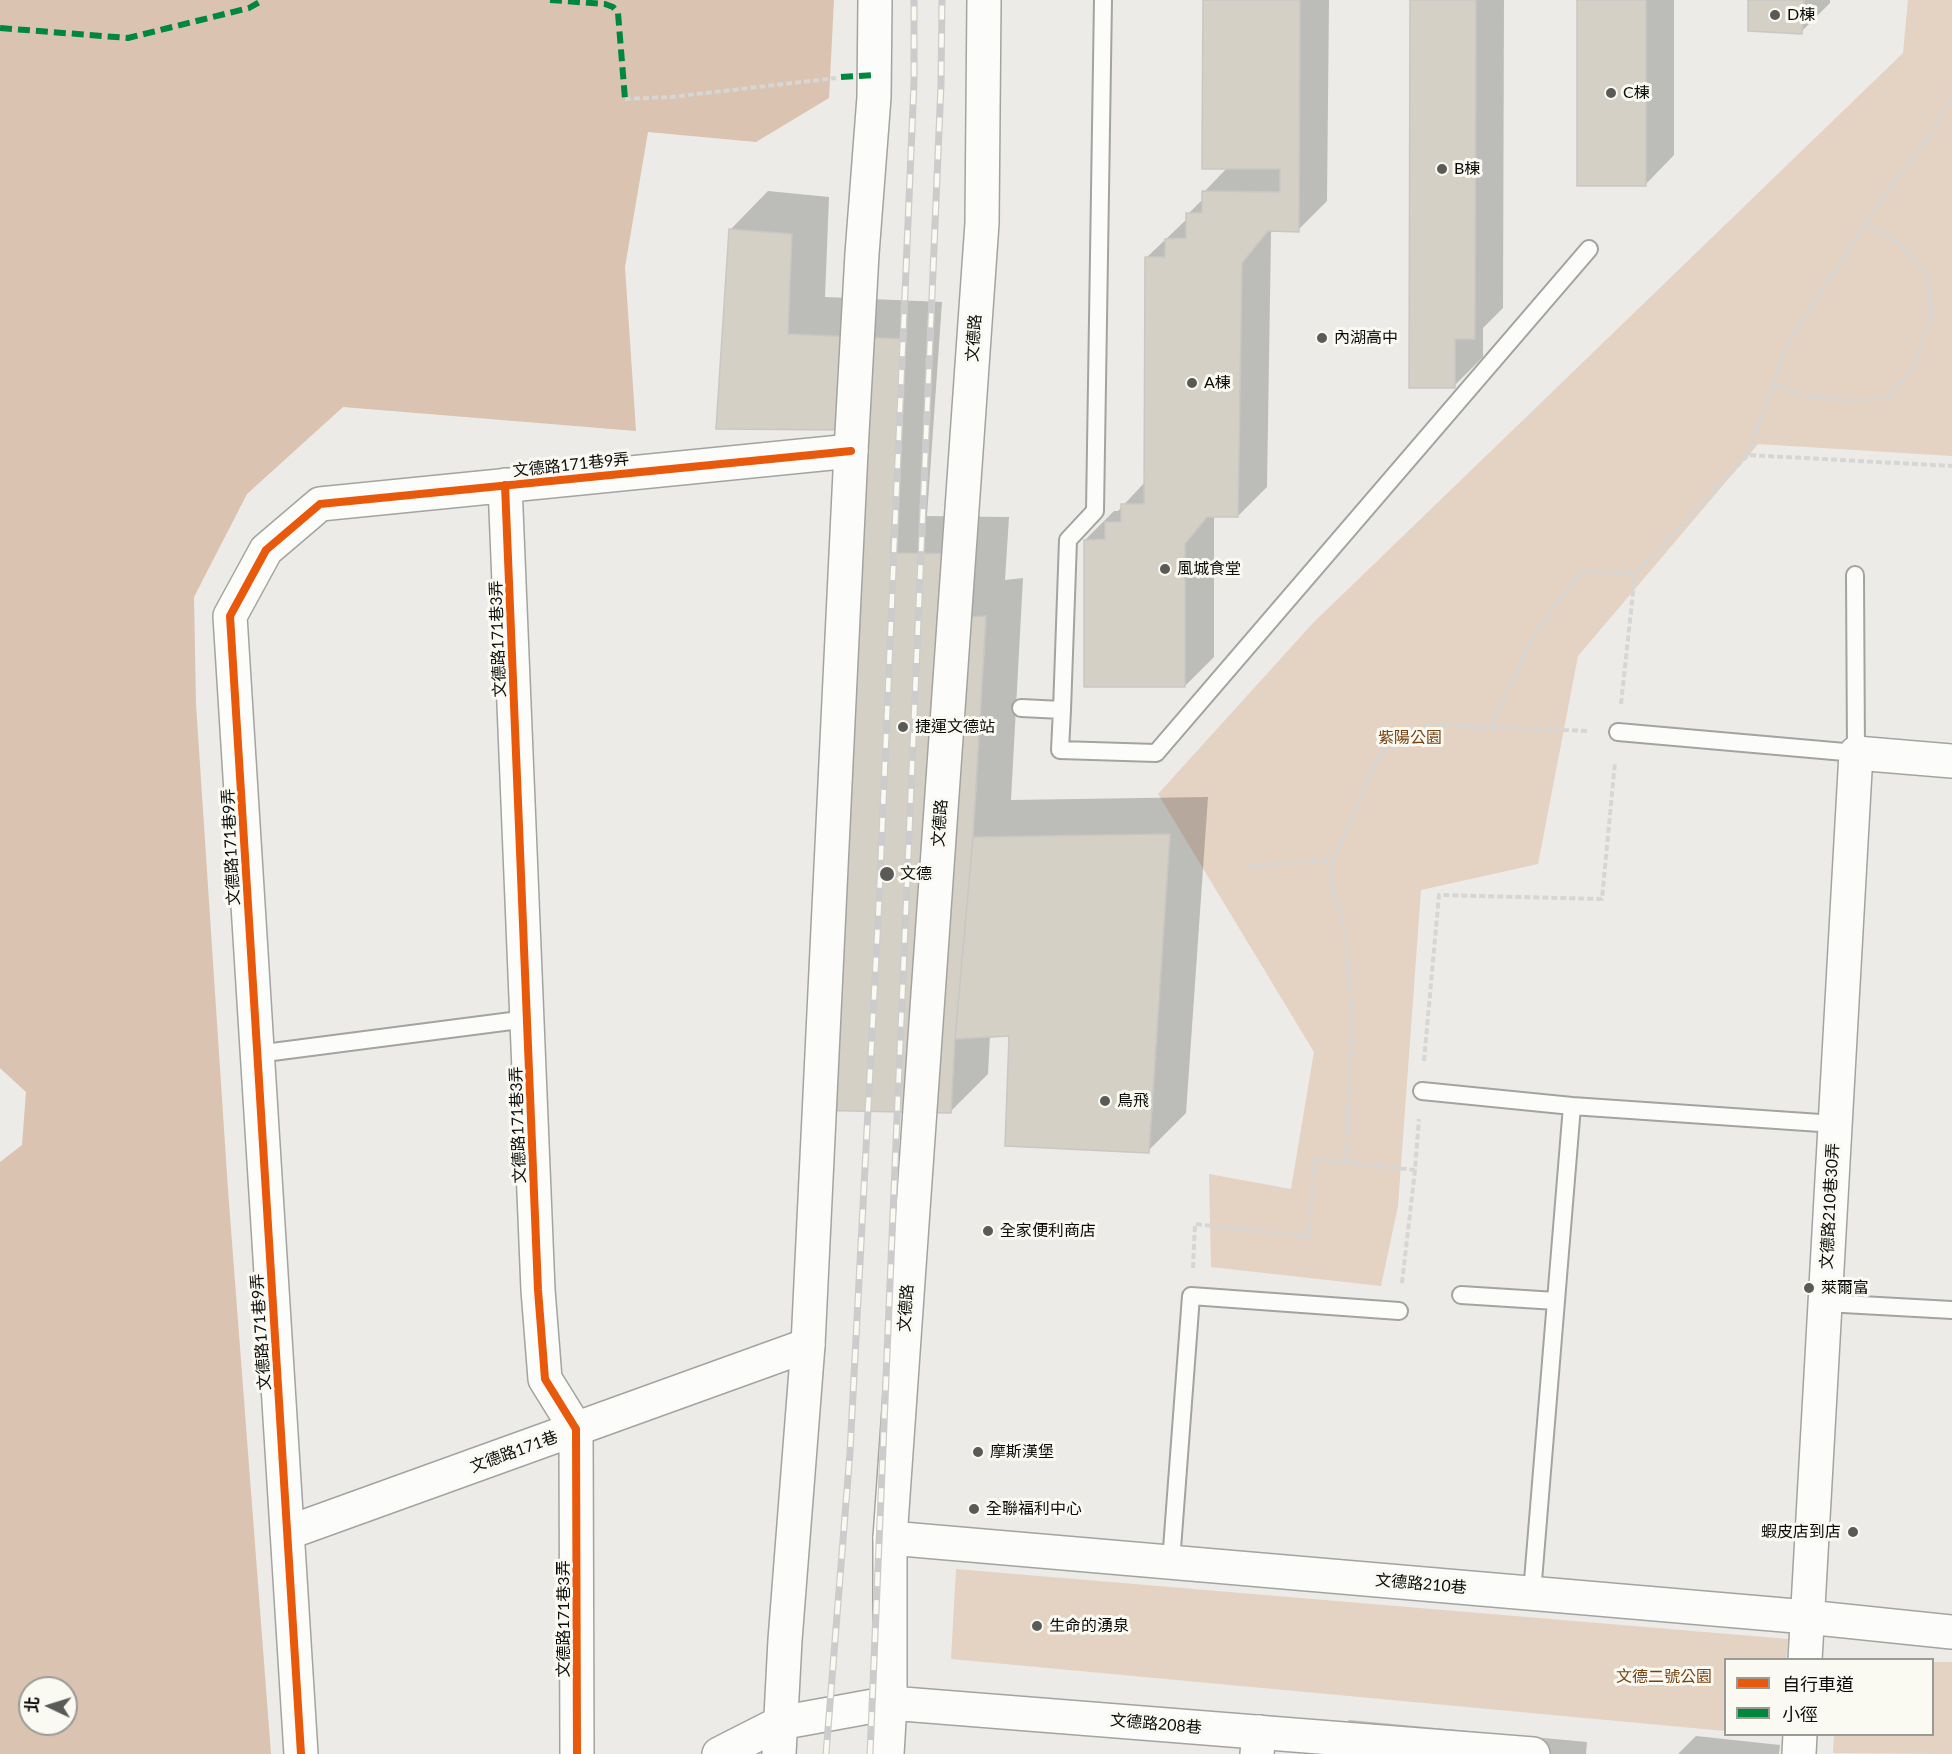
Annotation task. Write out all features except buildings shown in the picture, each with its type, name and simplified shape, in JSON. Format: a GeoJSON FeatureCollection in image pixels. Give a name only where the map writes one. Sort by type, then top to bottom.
{"type":"FeatureCollection","features":[{"type":"Feature","properties":{"kind":"street"},"geometry":{"type":"LineString","coordinates":[[779,1738],[808,1345],[851,451],[874,97],[875,0]]}},
{"type":"Feature","properties":{"kind":"street","name":"文德路"},"geometry":{"type":"LineString","coordinates":[[886,1754],[890,1703],[890,1538],[982,223],[984,0]]}},
{"type":"Feature","properties":{"kind":"street","name":"文德路171巷9弄"},"geometry":{"type":"LineString","coordinates":[[301,1754],[230,616],[266,550],[320,504],[851,451]]}},
{"type":"Feature","properties":{"kind":"street","name":"文德路171巷3弄"},"geometry":{"type":"LineString","coordinates":[[505,486],[538,1290],[545,1379],[576,1429],[577,1754]]}},
{"type":"Feature","properties":{"kind":"street"},"geometry":{"type":"LineString","coordinates":[[1856,753],[1952,762]]}},
{"type":"Feature","properties":{"kind":"street","name":"文德路210巷30弄"},"geometry":{"type":"LineString","coordinates":[[1805,1658],[1856,753]]}},
{"type":"Feature","properties":{"kind":"street","name":"文德路171巷"},"geometry":{"type":"LineString","coordinates":[[287,1533],[808,1345]]}},
{"type":"Feature","properties":{"kind":"street","name":"文德路210巷"},"geometry":{"type":"LineString","coordinates":[[890,1538],[1807,1617],[1952,1632]]}},
{"type":"Feature","properties":{"kind":"street","name":"文德路208巷"},"geometry":{"type":"LineString","coordinates":[[719,1754],[779,1738],[890,1703],[1258,1743],[1533,1754]]}},
{"type":"Feature","properties":{"kind":"street"},"geometry":{"type":"LineString","coordinates":[[1799,1754],[1800,1736]]}},
{"type":"Feature","properties":{"kind":"lane"},"geometry":{"type":"LineString","coordinates":[[1103,0],[1095,511],[1068,540],[1060,750],[1156,753],[1589,249]]}},
{"type":"Feature","properties":{"kind":"lane"},"geometry":{"type":"LineString","coordinates":[[1618,732],[1856,753],[1855,575]]}},
{"type":"Feature","properties":{"kind":"lane"},"geometry":{"type":"LineString","coordinates":[[1021,708],[1062,711]]}},
{"type":"Feature","properties":{"kind":"lane"},"geometry":{"type":"LineString","coordinates":[[257,1054],[527,1019]]}},
{"type":"Feature","properties":{"kind":"lane"},"geometry":{"type":"LineString","coordinates":[[1422,1091],[1572,1106],[1835,1124]]}},
{"type":"Feature","properties":{"kind":"lane"},"geometry":{"type":"LineString","coordinates":[[1532,1593],[1572,1106]]}},
{"type":"Feature","properties":{"kind":"lane"},"geometry":{"type":"LineString","coordinates":[[1461,1295],[1556,1301]]}},
{"type":"Feature","properties":{"kind":"lane"},"geometry":{"type":"LineString","coordinates":[[1171,1562],[1191,1296],[1399,1311]]}},
{"type":"Feature","properties":{"kind":"lane"},"geometry":{"type":"LineString","coordinates":[[1825,1303],[1952,1310]]}},
{"type":"Feature","properties":{"kind":"path"},"geometry":{"type":"LineString","coordinates":[[625,99],[671,97],[842,77]]}},
{"type":"Feature","properties":{"kind":"path"},"geometry":{"type":"LineString","coordinates":[[1399,1311],[1415,1170],[1439,896],[1602,899],[1635,574],[1748,455],[1787,344],[1865,224],[1934,129],[1952,95]]}},
{"type":"Feature","properties":{"kind":"path"},"geometry":{"type":"LineString","coordinates":[[1773,384],[1810,397],[1850,401],[1887,397],[1913,369],[1932,315],[1926,273],[1900,243],[1865,224]]}},
{"type":"Feature","properties":{"kind":"path"},"geometry":{"type":"LineString","coordinates":[[1748,455],[1952,466]]}},
{"type":"Feature","properties":{"kind":"path"},"geometry":{"type":"LineString","coordinates":[[1491,727],[1533,636],[1582,571],[1635,574]]}},
{"type":"Feature","properties":{"kind":"path"},"geometry":{"type":"LineString","coordinates":[[1346,1163],[1353,1014],[1346,938],[1331,882],[1333,860],[1379,756],[1429,725],[1618,732]]}},
{"type":"Feature","properties":{"kind":"path"},"geometry":{"type":"LineString","coordinates":[[1249,866],[1333,860]]}},
{"type":"Feature","properties":{"kind":"path"},"geometry":{"type":"LineString","coordinates":[[1191,1296],[1195,1224],[1309,1237],[1314,1159],[1415,1170]]}},
{"type":"Feature","properties":{"kind":"green space","name":"紫陽公園"},"geometry":{"type":"Polygon","coordinates":[[[1908,0],[1952,0],[1952,456],[1758,444],[1578,656],[1538,864],[1421,890],[1398,1206],[1381,1286],[1211,1267],[1209,1174],[1291,1189],[1314,1052],[1158,794],[1313,623],[1903,53],[1908,0]]]}},
{"type":"Feature","properties":{"kind":"green space","name":"文德二號公園"},"geometry":{"type":"Polygon","coordinates":[[[956,1569],[1788,1639],[1786,1658],[1724,1658],[1724,1731],[951,1659],[956,1569]]]}},
{"type":"Feature","properties":{"kind":"green space"},"geometry":{"type":"Polygon","coordinates":[[[1934,1662],[1952,1662],[1952,1754],[1833,1753],[1834,1736],[1934,1736],[1934,1662]]]}},
{"type":"Feature","properties":{"kind":"shaded area"},"geometry":{"type":"Polygon","coordinates":[[[0,0],[834,0],[829,98],[756,142],[648,132],[625,267],[636,431],[343,407],[247,494],[194,597],[196,704],[228,1190],[271,1754],[0,1754],[0,1162],[22,1145],[26,1092],[0,1068],[0,0]]]}},
{"type":"Feature","properties":{"kind":"railway"},"geometry":{"type":"LineString","coordinates":[[826,1754],[850,1452],[879,902],[914,82],[914,0]]}},
{"type":"Feature","properties":{"kind":"railway"},"geometry":{"type":"LineString","coordinates":[[870,1754],[941,84],[942,0]]}},
{"type":"Feature","properties":{"kind":"marked path"},"geometry":{"type":"LineString","coordinates":[[0,28],[128,38],[249,8],[263,0]]}},
{"type":"Feature","properties":{"kind":"marked path"},"geometry":{"type":"LineString","coordinates":[[550,0],[605,4],[613,7],[618,13],[625,99]]}},
{"type":"Feature","properties":{"kind":"marked path"},"geometry":{"type":"LineString","coordinates":[[841,77],[874,75]]}},
{"type":"Feature","properties":{"kind":"cycle path"},"geometry":{"type":"LineString","coordinates":[[301,1754],[230,616],[266,550],[320,504],[851,451]]}},
{"type":"Feature","properties":{"kind":"cycle path"},"geometry":{"type":"LineString","coordinates":[[505,485],[538,1290],[545,1379],[576,1429],[577,1754]]}},
{"type":"Feature","properties":{"kind":"place","name":"D棟"},"geometry":{"type":"Point","coordinates":[1775,15]}},
{"type":"Feature","properties":{"kind":"place","name":"C棟"},"geometry":{"type":"Point","coordinates":[1611,93]}},
{"type":"Feature","properties":{"kind":"place","name":"B棟"},"geometry":{"type":"Point","coordinates":[1442,169]}},
{"type":"Feature","properties":{"kind":"place","name":"內湖高中"},"geometry":{"type":"Point","coordinates":[1322,338]}},
{"type":"Feature","properties":{"kind":"place","name":"A棟"},"geometry":{"type":"Point","coordinates":[1192,383]}},
{"type":"Feature","properties":{"kind":"place","name":"風城食堂"},"geometry":{"type":"Point","coordinates":[1165,569]}},
{"type":"Feature","properties":{"kind":"place","name":"捷運文德站"},"geometry":{"type":"Point","coordinates":[903,727]}},
{"type":"Feature","properties":{"kind":"place","name":"文德"},"geometry":{"type":"Point","coordinates":[887,874]}},
{"type":"Feature","properties":{"kind":"place","name":"鳥飛"},"geometry":{"type":"Point","coordinates":[1105,1101]}},
{"type":"Feature","properties":{"kind":"place","name":"全家便利商店"},"geometry":{"type":"Point","coordinates":[988,1231]}},
{"type":"Feature","properties":{"kind":"place","name":"萊爾富"},"geometry":{"type":"Point","coordinates":[1809,1288]}},
{"type":"Feature","properties":{"kind":"place","name":"摩斯漢堡"},"geometry":{"type":"Point","coordinates":[978,1452]}},
{"type":"Feature","properties":{"kind":"place","name":"全聯福利中心"},"geometry":{"type":"Point","coordinates":[974,1509]}},
{"type":"Feature","properties":{"kind":"place","name":"蝦皮店到店"},"geometry":{"type":"Point","coordinates":[1853,1532]}},
{"type":"Feature","properties":{"kind":"place","name":"生命的湧泉"},"geometry":{"type":"Point","coordinates":[1037,1626]}}]}
